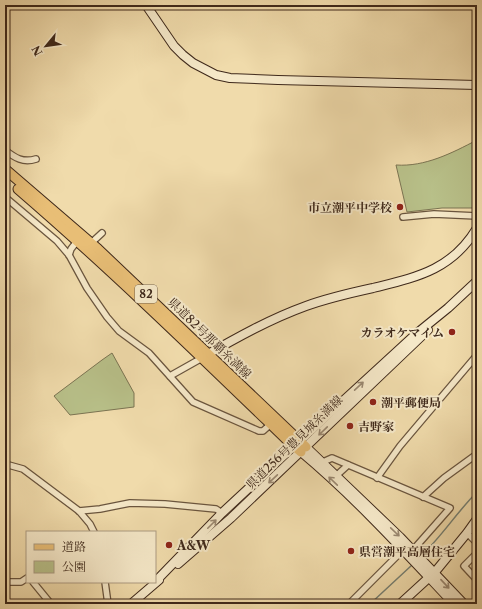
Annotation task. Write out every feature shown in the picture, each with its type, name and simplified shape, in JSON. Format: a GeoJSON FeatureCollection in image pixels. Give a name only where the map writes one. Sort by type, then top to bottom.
{"type":"FeatureCollection","features":[{"type":"Feature","properties":{"kind":"main road","name":"県道82号那覇糸満線"},"geometry":{"type":"LineString","coordinates":[[5,169],[89,246],[154,301],[205,356],[300,446]]}},
{"type":"Feature","properties":{"kind":"main road","name":"県道82号那覇糸満線"},"geometry":{"type":"LineString","coordinates":[[5,177],[80,238]]}},
{"type":"Feature","properties":{"kind":"street"},"geometry":{"type":"LineString","coordinates":[[146,5],[174,46],[192,63],[216,75],[230,78],[286,81],[477,85]]}},
{"type":"Feature","properties":{"kind":"street"},"geometry":{"type":"LineString","coordinates":[[5,150],[21,161],[28,162],[36,159]]}},
{"type":"Feature","properties":{"kind":"street"},"geometry":{"type":"LineString","coordinates":[[5,197],[57,241],[69,255],[87,288],[107,317],[119,331],[149,353],[193,402],[259,431],[263,430],[274,422]]}},
{"type":"Feature","properties":{"kind":"street"},"geometry":{"type":"LineString","coordinates":[[403,217],[434,214],[477,216]]}},
{"type":"Feature","properties":{"kind":"street"},"geometry":{"type":"LineString","coordinates":[[170,376],[229,342],[275,318],[304,306],[425,274],[449,260],[469,240],[477,228]]}},
{"type":"Feature","properties":{"kind":"street"},"geometry":{"type":"LineString","coordinates":[[89,246],[102,233]]}},
{"type":"Feature","properties":{"kind":"street"},"geometry":{"type":"LineString","coordinates":[[69,255],[71,249],[80,238]]}},
{"type":"Feature","properties":{"kind":"street","name":"県道256号豊見城糸満線"},"geometry":{"type":"LineString","coordinates":[[156,580],[230,518],[300,446],[416,334],[448,308],[477,281]]}},
{"type":"Feature","properties":{"kind":"street"},"geometry":{"type":"LineString","coordinates":[[377,478],[400,446],[477,355]]}},
{"type":"Feature","properties":{"kind":"street"},"geometry":{"type":"LineString","coordinates":[[300,446],[323,462],[337,475],[424,567],[464,604]]}},
{"type":"Feature","properties":{"kind":"street"},"geometry":{"type":"LineString","coordinates":[[300,446],[338,485],[410,551]]}},
{"type":"Feature","properties":{"kind":"street","name":"県道256号豊見城糸満線"},"geometry":{"type":"LineString","coordinates":[[156,580],[222,513],[300,446]]}},
{"type":"Feature","properties":{"kind":"street"},"geometry":{"type":"LineString","coordinates":[[423,497],[444,478],[477,454]]}},
{"type":"Feature","properties":{"kind":"street"},"geometry":{"type":"LineString","coordinates":[[323,462],[332,458],[450,508],[410,551],[349,604]]}},
{"type":"Feature","properties":{"kind":"street"},"geometry":{"type":"LineString","coordinates":[[5,464],[23,468],[79,511],[90,524],[94,531]]}},
{"type":"Feature","properties":{"kind":"street"},"geometry":{"type":"LineString","coordinates":[[337,475],[348,464]]}},
{"type":"Feature","properties":{"kind":"street"},"geometry":{"type":"LineString","coordinates":[[79,511],[114,507],[130,503],[165,504],[216,509],[222,513]]}},
{"type":"Feature","properties":{"kind":"street"},"geometry":{"type":"LineString","coordinates":[[400,604],[432,575],[477,519]]}},
{"type":"Feature","properties":{"kind":"street"},"geometry":{"type":"LineString","coordinates":[[467,533],[477,543]]}},
{"type":"Feature","properties":{"kind":"street"},"geometry":{"type":"LineString","coordinates":[[477,553],[464,566],[477,580]]}},
{"type":"Feature","properties":{"kind":"street"},"geometry":{"type":"LineString","coordinates":[[432,575],[454,604]]}},
{"type":"Feature","properties":{"kind":"street"},"geometry":{"type":"LineString","coordinates":[[5,582],[21,582],[26,579]]}},
{"type":"Feature","properties":{"kind":"street"},"geometry":{"type":"LineString","coordinates":[[34,583],[51,604]]}},
{"type":"Feature","properties":{"kind":"street"},"geometry":{"type":"LineString","coordinates":[[105,583],[108,604]]}},
{"type":"Feature","properties":{"kind":"street","name":"県道256号豊見城糸満線"},"geometry":{"type":"LineString","coordinates":[[131,604],[153,583]]}},
{"type":"Feature","properties":{"kind":"green space"},"geometry":{"type":"Polygon","coordinates":[[[477,140],[477,208],[442,208],[407,212],[396,165],[417,164],[438,158],[477,140]]]}},
{"type":"Feature","properties":{"kind":"green space"},"geometry":{"type":"Polygon","coordinates":[[[112,353],[134,393],[134,407],[70,415],[54,396],[112,353]]]}},
{"type":"Feature","properties":{"kind":"waterway"},"geometry":{"type":"LineString","coordinates":[[422,555],[477,492]]}},
{"type":"Feature","properties":{"kind":"waterway"},"geometry":{"type":"LineString","coordinates":[[370,604],[412,565]]}},
{"type":"Feature","properties":{"kind":"place","name":"市立潮平中学校"},"geometry":{"type":"Point","coordinates":[400,207]}},
{"type":"Feature","properties":{"kind":"place","name":"カラオケマイム"},"geometry":{"type":"Point","coordinates":[452,332]}},
{"type":"Feature","properties":{"kind":"place","name":"潮平郵便局"},"geometry":{"type":"Point","coordinates":[373,402]}},
{"type":"Feature","properties":{"kind":"place","name":"吉野家"},"geometry":{"type":"Point","coordinates":[350,426]}},
{"type":"Feature","properties":{"kind":"place","name":"A&W"},"geometry":{"type":"Point","coordinates":[169,545]}},
{"type":"Feature","properties":{"kind":"place","name":"県営潮平高層住宅"},"geometry":{"type":"Point","coordinates":[351,551]}}]}
